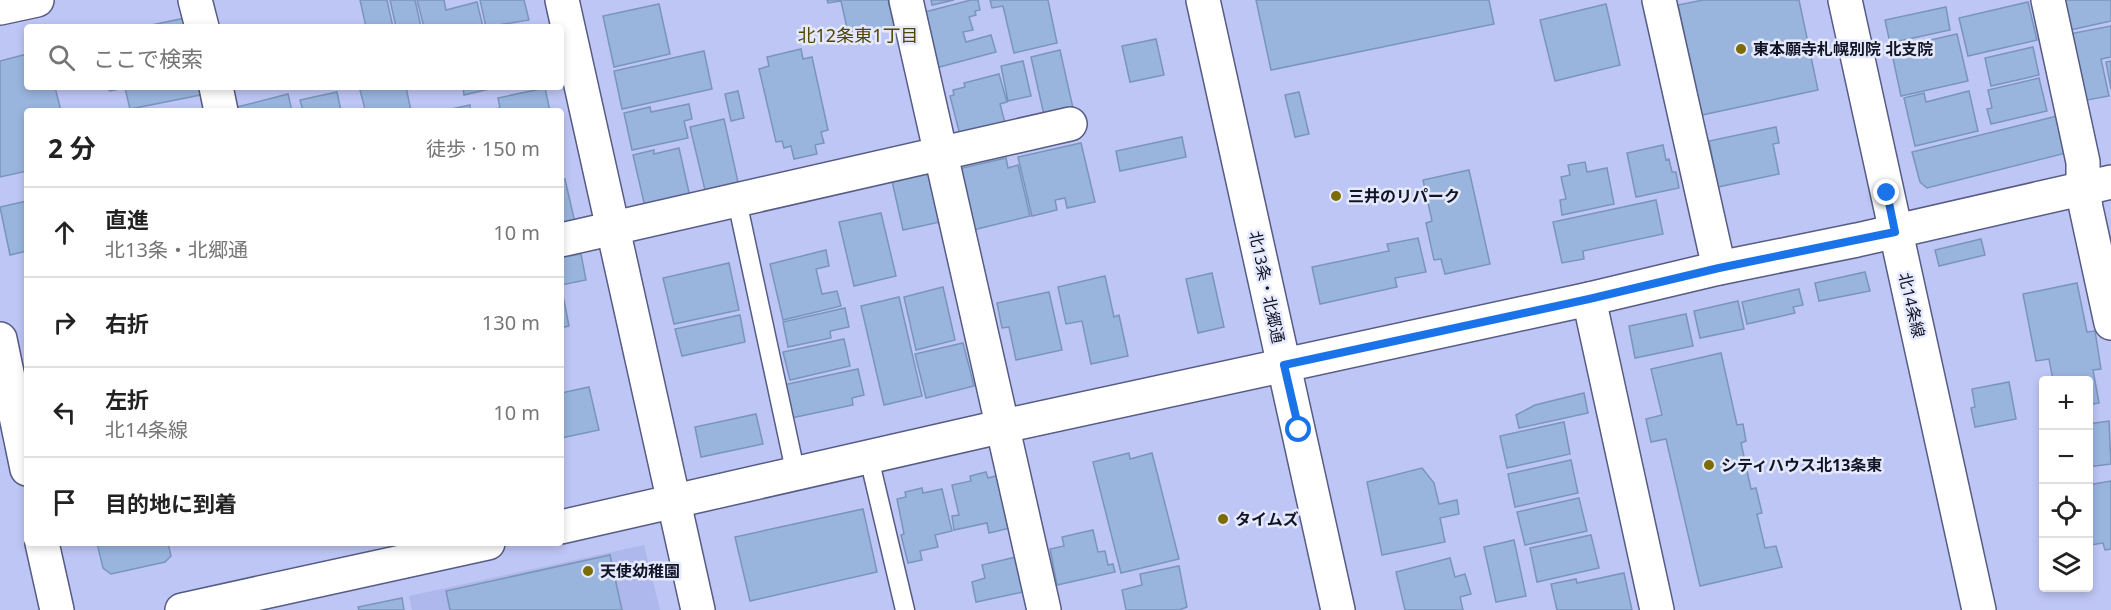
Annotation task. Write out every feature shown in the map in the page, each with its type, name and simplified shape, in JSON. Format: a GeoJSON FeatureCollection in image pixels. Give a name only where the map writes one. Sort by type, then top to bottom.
{"type":"FeatureCollection","features":[{"type":"Feature","properties":{"kind":"main road"},"geometry":{"type":"LineString","coordinates":[[0,8],[37,0]]}},
{"type":"Feature","properties":{"kind":"main road"},"geometry":{"type":"LineString","coordinates":[[195,0],[201,24]]}},
{"type":"Feature","properties":{"kind":"main road"},"geometry":{"type":"LineString","coordinates":[[562,0],[698,610]]}},
{"type":"Feature","properties":{"kind":"main road"},"geometry":{"type":"LineString","coordinates":[[906,0],[1044,610]]}},
{"type":"Feature","properties":{"kind":"main road","name":"北13条・北郷通"},"geometry":{"type":"LineString","coordinates":[[1203,0],[1338,610]]}},
{"type":"Feature","properties":{"kind":"main road"},"geometry":{"type":"LineString","coordinates":[[1659,0],[1719,268]]}},
{"type":"Feature","properties":{"kind":"main road","name":"北14条線"},"geometry":{"type":"LineString","coordinates":[[1845,0],[1979,610]]}},
{"type":"Feature","properties":{"kind":"main road"},"geometry":{"type":"LineString","coordinates":[[2049,0],[2083,162],[2097,185],[2111,323]]}},
{"type":"Feature","properties":{"kind":"main road"},"geometry":{"type":"LineString","coordinates":[[217,90],[220,108]]}},
{"type":"Feature","properties":{"kind":"main road"},"geometry":{"type":"LineString","coordinates":[[564,239],[1070,124]]}},
{"type":"Feature","properties":{"kind":"main road"},"geometry":{"type":"LineString","coordinates":[[564,526],[1004,426],[1589,299],[1719,268],[1895,232],[2097,185]]}},
{"type":"Feature","properties":{"kind":"main road"},"geometry":{"type":"LineString","coordinates":[[1589,299],[1657,610]]}},
{"type":"Feature","properties":{"kind":"main road"},"geometry":{"type":"LineString","coordinates":[[0,339],[24,455]]}},
{"type":"Feature","properties":{"kind":"main road"},"geometry":{"type":"LineString","coordinates":[[43,546],[57,610]]}},
{"type":"Feature","properties":{"kind":"main road"},"geometry":{"type":"LineString","coordinates":[[182,610],[474,546]]}},
{"type":"Feature","properties":{"kind":"lane"},"geometry":{"type":"LineString","coordinates":[[737,201],[796,475]]}},
{"type":"Feature","properties":{"kind":"lane"},"geometry":{"type":"LineString","coordinates":[[869,458],[905,610]]}},
{"type":"Feature","properties":{"kind":"shaded area","name":"天使幼稚園"},"geometry":{"type":"Polygon","coordinates":[[[644,545],[660,610],[412,610],[409,596],[644,545]]]}},
{"type":"Feature","properties":{"kind":"building"},"geometry":{"type":"Polygon","coordinates":[[[360,0],[387,0],[392,24],[365,24],[360,0]]]}},
{"type":"Feature","properties":{"kind":"building"},"geometry":{"type":"Polygon","coordinates":[[[390,0],[415,0],[420,24],[395,24],[390,0]]]}},
{"type":"Feature","properties":{"kind":"building"},"geometry":{"type":"Polygon","coordinates":[[[417,0],[444,0],[446,10],[477,2],[482,24],[423,24],[417,0]]]}},
{"type":"Feature","properties":{"kind":"building"},"geometry":{"type":"Polygon","coordinates":[[[480,0],[524,0],[529,20],[485,24],[480,0]]]}},
{"type":"Feature","properties":{"kind":"building"},"geometry":{"type":"Polygon","coordinates":[[[827,0],[888,0],[894,26],[849,37],[841,1],[828,3],[827,0]]]}},
{"type":"Feature","properties":{"kind":"building"},"geometry":{"type":"Polygon","coordinates":[[[931,0],[954,0],[932,5],[931,0]]]}},
{"type":"Feature","properties":{"kind":"building"},"geometry":{"type":"Polygon","coordinates":[[[978,0],[980,10],[975,11],[976,15],[969,17],[973,30],[963,32],[966,42],[991,35],[996,52],[932,69],[917,14],[978,0]]]}},
{"type":"Feature","properties":{"kind":"building"},"geometry":{"type":"Polygon","coordinates":[[[990,0],[1048,0],[1057,43],[1014,53],[1003,6],[992,8],[990,0]]]}},
{"type":"Feature","properties":{"kind":"building"},"geometry":{"type":"Polygon","coordinates":[[[1256,0],[1489,0],[1494,24],[1271,70],[1256,0]]]}},
{"type":"Feature","properties":{"kind":"building"},"geometry":{"type":"Polygon","coordinates":[[[1703,0],[1799,0],[1818,90],[1702,115],[1678,5],[1703,0]]]}},
{"type":"Feature","properties":{"kind":"building"},"geometry":{"type":"Polygon","coordinates":[[[2111,0],[2111,21],[2070,30],[2063,1],[2111,0]]]}},
{"type":"Feature","properties":{"kind":"building"},"geometry":{"type":"Polygon","coordinates":[[[2028,2],[2037,40],[1968,56],[1959,18],[2028,2]]]}},
{"type":"Feature","properties":{"kind":"building"},"geometry":{"type":"Polygon","coordinates":[[[659,4],[670,54],[614,67],[603,16],[659,4]]]}},
{"type":"Feature","properties":{"kind":"building"},"geometry":{"type":"Polygon","coordinates":[[[1606,4],[1620,65],[1555,81],[1540,20],[1606,4]]]}},
{"type":"Feature","properties":{"kind":"building"},"geometry":{"type":"Polygon","coordinates":[[[1946,7],[1950,30],[1890,43],[1885,20],[1946,7]]]}},
{"type":"Feature","properties":{"kind":"building"},"geometry":{"type":"Polygon","coordinates":[[[185,18],[186,24],[156,24],[185,18]]]}},
{"type":"Feature","properties":{"kind":"building"},"geometry":{"type":"Polygon","coordinates":[[[2111,26],[2111,57],[2101,59],[2109,96],[2082,101],[2069,34],[2111,26]]]}},
{"type":"Feature","properties":{"kind":"building"},"geometry":{"type":"Polygon","coordinates":[[[1957,34],[1968,81],[1901,96],[1891,49],[1957,34]]]}},
{"type":"Feature","properties":{"kind":"building"},"geometry":{"type":"Polygon","coordinates":[[[1156,39],[1164,75],[1130,82],[1122,46],[1156,39]]]}},
{"type":"Feature","properties":{"kind":"building"},"geometry":{"type":"Polygon","coordinates":[[[2033,47],[2039,75],[1991,86],[1985,58],[2033,47]]]}},
{"type":"Feature","properties":{"kind":"building"},"geometry":{"type":"Polygon","coordinates":[[[801,49],[803,59],[812,57],[828,130],[821,132],[824,143],[815,145],[817,154],[794,159],[791,146],[784,148],[782,141],[776,142],[759,69],[769,66],[767,57],[801,49]]]}},
{"type":"Feature","properties":{"kind":"building"},"geometry":{"type":"Polygon","coordinates":[[[1060,50],[1073,108],[1044,115],[1031,57],[1060,50]]]}},
{"type":"Feature","properties":{"kind":"building"},"geometry":{"type":"Polygon","coordinates":[[[704,51],[712,89],[622,109],[614,71],[704,51]]]}},
{"type":"Feature","properties":{"kind":"building"},"geometry":{"type":"Polygon","coordinates":[[[24,55],[24,90],[56,90],[60,108],[24,108],[24,172],[0,177],[0,61],[24,55]]]}},
{"type":"Feature","properties":{"kind":"building"},"geometry":{"type":"Polygon","coordinates":[[[1023,61],[1031,96],[1008,101],[1001,66],[1023,61]]]}},
{"type":"Feature","properties":{"kind":"building"},"geometry":{"type":"Polygon","coordinates":[[[2111,61],[2111,89],[2106,62],[2111,61]]]}},
{"type":"Feature","properties":{"kind":"building"},"geometry":{"type":"Polygon","coordinates":[[[999,74],[1007,102],[1000,104],[1005,123],[960,135],[950,96],[954,95],[953,90],[965,87],[964,83],[999,74]]]}},
{"type":"Feature","properties":{"kind":"building"},"geometry":{"type":"Polygon","coordinates":[[[2039,78],[2047,111],[1991,124],[1987,109],[1992,108],[1988,90],[2039,78]]]}},
{"type":"Feature","properties":{"kind":"building"},"geometry":{"type":"Polygon","coordinates":[[[125,90],[200,90],[201,95],[135,108],[130,108],[125,90]]]}},
{"type":"Feature","properties":{"kind":"building"},"geometry":{"type":"Polygon","coordinates":[[[360,90],[407,90],[410,108],[365,108],[360,90]]]}},
{"type":"Feature","properties":{"kind":"building"},"geometry":{"type":"Polygon","coordinates":[[[463,90],[485,90],[464,95],[463,90]]]}},
{"type":"Feature","properties":{"kind":"building"},"geometry":{"type":"Polygon","coordinates":[[[545,90],[549,108],[500,108],[498,98],[545,90]]]}},
{"type":"Feature","properties":{"kind":"building"},"geometry":{"type":"Polygon","coordinates":[[[738,91],[744,118],[731,121],[725,94],[738,91]]]}},
{"type":"Feature","properties":{"kind":"building"},"geometry":{"type":"Polygon","coordinates":[[[1969,91],[1978,131],[1915,146],[1904,98],[1924,93],[1926,102],[1969,91]]]}},
{"type":"Feature","properties":{"kind":"building"},"geometry":{"type":"Polygon","coordinates":[[[337,92],[340,108],[302,108],[300,100],[337,92]]]}},
{"type":"Feature","properties":{"kind":"building"},"geometry":{"type":"Polygon","coordinates":[[[1299,92],[1309,134],[1295,137],[1285,95],[1299,92]]]}},
{"type":"Feature","properties":{"kind":"building"},"geometry":{"type":"Polygon","coordinates":[[[288,94],[291,108],[237,108],[288,94]]]}},
{"type":"Feature","properties":{"kind":"building"},"geometry":{"type":"Polygon","coordinates":[[[689,104],[692,119],[684,121],[688,138],[632,150],[624,113],[650,107],[651,112],[689,104]]]}},
{"type":"Feature","properties":{"kind":"building"},"geometry":{"type":"Polygon","coordinates":[[[2057,116],[2066,153],[1927,188],[1920,182],[1912,152],[2057,116]]]}},
{"type":"Feature","properties":{"kind":"building"},"geometry":{"type":"Polygon","coordinates":[[[724,119],[738,182],[705,190],[690,127],[724,119]]]}},
{"type":"Feature","properties":{"kind":"building"},"geometry":{"type":"Polygon","coordinates":[[[1776,127],[1779,143],[1773,144],[1779,174],[1718,187],[1709,141],[1776,127]]]}},
{"type":"Feature","properties":{"kind":"building"},"geometry":{"type":"Polygon","coordinates":[[[1182,137],[1186,157],[1120,171],[1116,151],[1182,137]]]}},
{"type":"Feature","properties":{"kind":"building"},"geometry":{"type":"Polygon","coordinates":[[[1081,143],[1095,202],[1067,208],[1065,198],[1055,200],[1057,210],[1032,216],[1018,157],[1081,143]]]}},
{"type":"Feature","properties":{"kind":"building"},"geometry":{"type":"Polygon","coordinates":[[[1663,145],[1666,160],[1669,159],[1672,172],[1676,172],[1679,188],[1636,197],[1627,153],[1663,145]]]}},
{"type":"Feature","properties":{"kind":"building"},"geometry":{"type":"Polygon","coordinates":[[[679,148],[690,197],[645,207],[633,155],[654,150],[654,154],[679,148]]]}},
{"type":"Feature","properties":{"kind":"building"},"geometry":{"type":"Polygon","coordinates":[[[1006,158],[1008,168],[1018,165],[1030,216],[973,230],[958,169],[1006,158]]]}},
{"type":"Feature","properties":{"kind":"building"},"geometry":{"type":"Polygon","coordinates":[[[1585,162],[1587,172],[1607,168],[1614,204],[1562,215],[1560,200],[1566,199],[1561,177],[1570,175],[1568,165],[1585,162]]]}},
{"type":"Feature","properties":{"kind":"building"},"geometry":{"type":"Polygon","coordinates":[[[1469,170],[1490,264],[1445,274],[1441,259],[1434,260],[1426,223],[1432,221],[1423,180],[1469,170]]]}},
{"type":"Feature","properties":{"kind":"building"},"geometry":{"type":"Polygon","coordinates":[[[929,173],[940,222],[903,230],[892,181],[929,173]]]}},
{"type":"Feature","properties":{"kind":"building"},"geometry":{"type":"Polygon","coordinates":[[[564,179],[575,223],[564,225],[564,179]]]}},
{"type":"Feature","properties":{"kind":"building"},"geometry":{"type":"Polygon","coordinates":[[[1656,200],[1663,234],[1583,251],[1584,259],[1562,263],[1553,222],[1656,200]]]}},
{"type":"Feature","properties":{"kind":"building"},"geometry":{"type":"Polygon","coordinates":[[[24,202],[24,252],[10,255],[0,207],[24,202]]]}},
{"type":"Feature","properties":{"kind":"building"},"geometry":{"type":"Polygon","coordinates":[[[881,213],[896,276],[854,286],[839,222],[881,213]]]}},
{"type":"Feature","properties":{"kind":"building"},"geometry":{"type":"Polygon","coordinates":[[[1418,238],[1426,272],[1395,278],[1397,287],[1320,304],[1312,267],[1389,251],[1387,244],[1418,238]]]}},
{"type":"Feature","properties":{"kind":"building"},"geometry":{"type":"Polygon","coordinates":[[[1981,239],[1985,255],[1939,266],[1935,250],[1981,239]]]}},
{"type":"Feature","properties":{"kind":"building"},"geometry":{"type":"Polygon","coordinates":[[[826,250],[829,266],[816,269],[822,294],[837,291],[841,306],[783,320],[770,264],[826,250]]]}},
{"type":"Feature","properties":{"kind":"building"},"geometry":{"type":"Polygon","coordinates":[[[569,253],[570,256],[581,254],[586,280],[564,284],[564,254],[569,253]]]}},
{"type":"Feature","properties":{"kind":"building"},"geometry":{"type":"Polygon","coordinates":[[[729,263],[739,310],[674,324],[663,278],[729,263]]]}},
{"type":"Feature","properties":{"kind":"building"},"geometry":{"type":"Polygon","coordinates":[[[1865,272],[1870,291],[1819,301],[1815,283],[1865,272]]]}},
{"type":"Feature","properties":{"kind":"building"},"geometry":{"type":"Polygon","coordinates":[[[1212,273],[1224,327],[1198,333],[1186,279],[1212,273]]]}},
{"type":"Feature","properties":{"kind":"building"},"geometry":{"type":"Polygon","coordinates":[[[1105,276],[1114,317],[1119,315],[1128,356],[1091,364],[1082,321],[1066,324],[1058,287],[1105,276]]]}},
{"type":"Feature","properties":{"kind":"building"},"geometry":{"type":"Polygon","coordinates":[[[2077,283],[2087,332],[2095,331],[2101,369],[2093,370],[2099,403],[2093,404],[2093,376],[2052,376],[2049,359],[2036,361],[2023,294],[2077,283]]]}},
{"type":"Feature","properties":{"kind":"building"},"geometry":{"type":"Polygon","coordinates":[[[943,287],[955,340],[916,350],[904,297],[943,287]]]}},
{"type":"Feature","properties":{"kind":"building"},"geometry":{"type":"Polygon","coordinates":[[[1799,289],[1803,305],[1793,307],[1795,313],[1747,324],[1742,302],[1799,289]]]}},
{"type":"Feature","properties":{"kind":"building"},"geometry":{"type":"Polygon","coordinates":[[[1049,292],[1062,350],[1016,360],[1009,327],[1002,328],[997,303],[1049,292]]]}},
{"type":"Feature","properties":{"kind":"building"},"geometry":{"type":"Polygon","coordinates":[[[899,297],[922,396],[884,405],[861,306],[899,297]]]}},
{"type":"Feature","properties":{"kind":"building"},"geometry":{"type":"Polygon","coordinates":[[[564,300],[569,326],[564,327],[564,300]]]}},
{"type":"Feature","properties":{"kind":"building"},"geometry":{"type":"Polygon","coordinates":[[[1738,301],[1744,329],[1700,338],[1694,311],[1738,301]]]}},
{"type":"Feature","properties":{"kind":"building"},"geometry":{"type":"Polygon","coordinates":[[[845,308],[849,327],[830,331],[831,338],[788,347],[783,322],[845,308]]]}},
{"type":"Feature","properties":{"kind":"building"},"geometry":{"type":"Polygon","coordinates":[[[1686,314],[1693,346],[1635,358],[1629,326],[1686,314]]]}},
{"type":"Feature","properties":{"kind":"building"},"geometry":{"type":"Polygon","coordinates":[[[740,315],[745,342],[682,356],[675,329],[740,315]]]}},
{"type":"Feature","properties":{"kind":"building"},"geometry":{"type":"Polygon","coordinates":[[[844,339],[850,366],[790,380],[783,352],[844,339]]]}},
{"type":"Feature","properties":{"kind":"building"},"geometry":{"type":"Polygon","coordinates":[[[963,343],[974,386],[926,398],[915,354],[963,343]]]}},
{"type":"Feature","properties":{"kind":"building","name":"シティハウス北13条東"},"geometry":{"type":"Polygon","coordinates":[[[1721,353],[1737,425],[1743,424],[1746,441],[1741,443],[1751,489],[1756,488],[1762,513],[1757,514],[1765,548],[1776,546],[1782,567],[1700,586],[1666,439],[1651,442],[1646,419],[1662,415],[1651,369],[1721,353]]]}},
{"type":"Feature","properties":{"kind":"building"},"geometry":{"type":"Polygon","coordinates":[[[858,369],[864,395],[852,398],[853,405],[791,418],[783,385],[858,369]]]}},
{"type":"Feature","properties":{"kind":"building"},"geometry":{"type":"Polygon","coordinates":[[[2009,382],[2016,419],[1975,427],[1971,408],[1975,407],[1972,389],[2009,382]]]}},
{"type":"Feature","properties":{"kind":"building"},"geometry":{"type":"Polygon","coordinates":[[[589,387],[599,430],[564,437],[564,392],[589,387]]]}},
{"type":"Feature","properties":{"kind":"building"},"geometry":{"type":"Polygon","coordinates":[[[1584,393],[1588,413],[1519,428],[1516,415],[1535,405],[1584,393]]]}},
{"type":"Feature","properties":{"kind":"building"},"geometry":{"type":"Polygon","coordinates":[[[756,414],[763,444],[701,457],[695,427],[756,414]]]}},
{"type":"Feature","properties":{"kind":"building"},"geometry":{"type":"Polygon","coordinates":[[[2109,421],[2111,464],[2093,466],[2093,423],[2109,421]]]}},
{"type":"Feature","properties":{"kind":"building"},"geometry":{"type":"Polygon","coordinates":[[[1564,422],[1570,454],[1507,468],[1500,436],[1564,422]]]}},
{"type":"Feature","properties":{"kind":"building"},"geometry":{"type":"Polygon","coordinates":[[[1129,453],[1130,459],[1152,453],[1179,559],[1121,573],[1093,462],[1129,453]]]}},
{"type":"Feature","properties":{"kind":"building"},"geometry":{"type":"Polygon","coordinates":[[[1571,460],[1578,493],[1515,507],[1508,474],[1571,460]]]}},
{"type":"Feature","properties":{"kind":"building"},"geometry":{"type":"Polygon","coordinates":[[[1422,468],[1434,483],[1439,504],[1457,500],[1459,514],[1440,518],[1445,542],[1382,555],[1367,482],[1422,468]]]}},
{"type":"Feature","properties":{"kind":"building"},"geometry":{"type":"Polygon","coordinates":[[[986,472],[988,478],[999,475],[1010,528],[989,533],[987,523],[954,530],[952,516],[959,515],[952,485],[971,481],[970,476],[986,472]]]}},
{"type":"Feature","properties":{"kind":"building"},"geometry":{"type":"Polygon","coordinates":[[[2111,481],[2111,549],[2105,550],[2103,543],[2093,545],[2093,484],[2111,481]]]}},
{"type":"Feature","properties":{"kind":"building"},"geometry":{"type":"Polygon","coordinates":[[[922,488],[923,493],[942,489],[952,531],[935,535],[938,547],[920,551],[922,560],[908,563],[901,535],[904,534],[897,499],[906,497],[905,492],[922,488]]]}},
{"type":"Feature","properties":{"kind":"building"},"geometry":{"type":"Polygon","coordinates":[[[1579,498],[1587,531],[1525,545],[1517,512],[1579,498]]]}},
{"type":"Feature","properties":{"kind":"building"},"geometry":{"type":"Polygon","coordinates":[[[863,509],[877,572],[750,601],[735,537],[863,509]]]}},
{"type":"Feature","properties":{"kind":"building"},"geometry":{"type":"Polygon","coordinates":[[[1093,530],[1098,552],[1105,551],[1108,565],[1113,564],[1115,572],[1057,585],[1050,549],[1064,546],[1062,537],[1093,530]]]}},
{"type":"Feature","properties":{"kind":"building"},"geometry":{"type":"Polygon","coordinates":[[[1591,535],[1599,568],[1537,582],[1530,548],[1591,535]]]}},
{"type":"Feature","properties":{"kind":"building"},"geometry":{"type":"Polygon","coordinates":[[[1514,540],[1526,596],[1496,602],[1484,547],[1514,540]]]}},
{"type":"Feature","properties":{"kind":"building"},"geometry":{"type":"Polygon","coordinates":[[[98,546],[169,546],[171,556],[165,562],[111,574],[103,568],[98,546]]]}},
{"type":"Feature","properties":{"kind":"building","name":"天使幼稚園"},"geometry":{"type":"Polygon","coordinates":[[[610,555],[622,610],[450,610],[446,591],[610,555]]]}},
{"type":"Feature","properties":{"kind":"building"},"geometry":{"type":"Polygon","coordinates":[[[1016,557],[1023,592],[976,602],[972,582],[985,578],[982,565],[1016,557]]]}},
{"type":"Feature","properties":{"kind":"building"},"geometry":{"type":"Polygon","coordinates":[[[1450,558],[1455,577],[1465,574],[1471,594],[1460,597],[1463,610],[1405,610],[1396,572],[1450,558]]]}},
{"type":"Feature","properties":{"kind":"building"},"geometry":{"type":"Polygon","coordinates":[[[1179,566],[1187,607],[1179,610],[1126,610],[1122,590],[1142,585],[1140,574],[1179,566]]]}},
{"type":"Feature","properties":{"kind":"building"},"geometry":{"type":"Polygon","coordinates":[[[1624,573],[1632,610],[1557,610],[1551,584],[1576,579],[1577,583],[1624,573]]]}},
{"type":"Feature","properties":{"kind":"building"},"geometry":{"type":"Polygon","coordinates":[[[402,598],[404,610],[359,610],[358,607],[402,598]]]}},
{"type":"Feature","properties":{"kind":"place","name":"東本願寺札幌別院 北支院"},"geometry":{"type":"Point","coordinates":[1741,49]}},
{"type":"Feature","properties":{"kind":"place","name":"三井のリパーク"},"geometry":{"type":"Point","coordinates":[1336,196]}},
{"type":"Feature","properties":{"kind":"place","name":"シティハウス北13条東"},"geometry":{"type":"Point","coordinates":[1709,465]}},
{"type":"Feature","properties":{"kind":"place","name":"タイムズ"},"geometry":{"type":"Point","coordinates":[1223,519]}},
{"type":"Feature","properties":{"kind":"place","name":"天使幼稚園"},"geometry":{"type":"Point","coordinates":[588,571]}},
{"type":"Feature","properties":{"kind":"district","name":"北12条東1丁目"},"geometry":{"type":"Point","coordinates":[858,36]}},
{"type":"Feature","properties":{"kind":"route"},"geometry":{"type":"LineString","coordinates":[[1299,430],[1284,365],[1589,299],[1719,268],[1895,232],[1887,193]]}}]}
